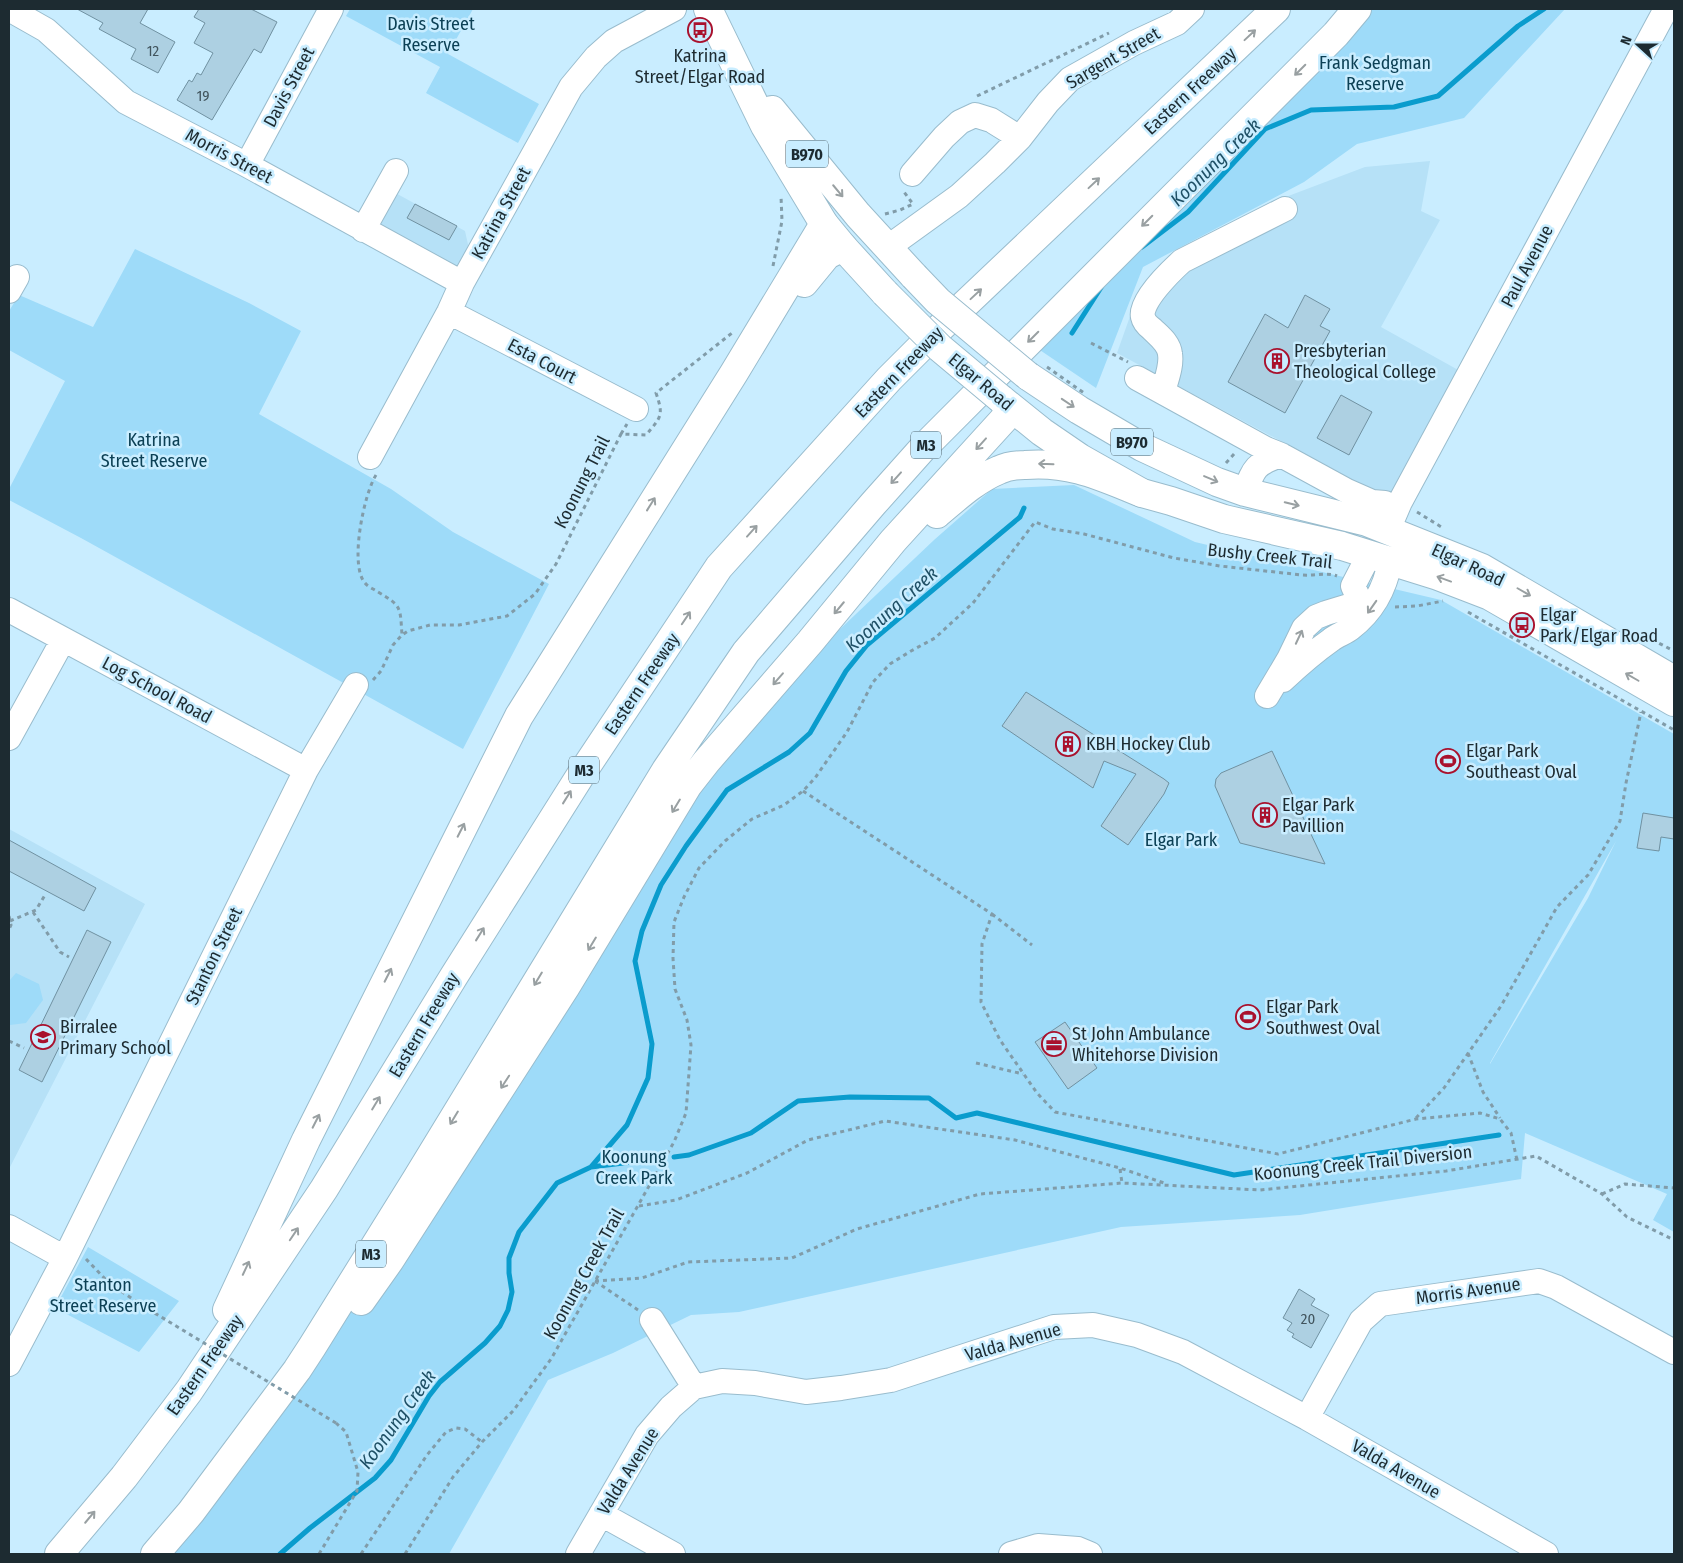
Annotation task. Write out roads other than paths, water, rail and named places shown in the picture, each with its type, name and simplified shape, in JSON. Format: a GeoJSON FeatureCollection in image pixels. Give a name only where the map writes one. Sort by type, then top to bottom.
{"type":"FeatureCollection","features":[{"type":"Feature","properties":{"kind":"main road","name":"Elgar Road"},"geometry":{"type":"LineString","coordinates":[[708,9],[765,126],[824,224],[884,293],[940,348],[1012,392],[1079,410],[1142,447],[1202,476],[1245,492],[1366,522],[1392,512],[1482,568],[1674,680]]}},
{"type":"Feature","properties":{"kind":"main road","name":"Eastern Freeway"},"geometry":{"type":"LineString","coordinates":[[59,1554],[124,1477],[188,1391],[324,1189],[454,976],[577,782],[719,567],[889,379],[940,328],[1276,9]]}},
{"type":"Feature","properties":{"kind":"main road","name":"M3"},"geometry":{"type":"LineString","coordinates":[[155,1554],[197,1504],[297,1370],[427,1163],[666,770],[746,652],[872,504],[923,448],[1336,34],[1357,9]]}},
{"type":"Feature","properties":{"kind":"main road","name":"Elgar Road"},"geometry":{"type":"LineString","coordinates":[[732,56],[810,158],[887,248],[938,301],[989,345],[1012,392],[1042,432],[1080,458],[1142,493],[1224,519],[1323,541],[1438,576],[1490,596],[1674,702]]}},
{"type":"Feature","properties":{"kind":"main road"},"geometry":{"type":"LineString","coordinates":[[188,1391],[306,1140],[519,716],[734,373],[824,224]]}},
{"type":"Feature","properties":{"kind":"main road"},"geometry":{"type":"LineString","coordinates":[[734,373],[827,255],[843,248],[887,248]]}},
{"type":"Feature","properties":{"kind":"main road"},"geometry":{"type":"LineString","coordinates":[[164,1554],[188,1528],[272,1426],[390,1260],[565,988],[688,785],[893,541],[1005,418],[1012,392]]}},
{"type":"Feature","properties":{"kind":"main road"},"geometry":{"type":"LineString","coordinates":[[868,573],[969,487],[1000,469],[1036,464],[1071,466],[1142,493]]}},
{"type":"Feature","properties":{"kind":"main road","name":"Elgar Road"},"geometry":{"type":"LineString","coordinates":[[1245,492],[1252,508],[1268,516],[1294,523],[1323,541]]}},
{"type":"Feature","properties":{"kind":"main road"},"geometry":{"type":"LineString","coordinates":[[1379,559],[1392,512]]}},
{"type":"Feature","properties":{"kind":"street","name":"Morris Street"},"geometry":{"type":"LineString","coordinates":[[9,9],[46,30],[126,102],[247,165],[462,283]]}},
{"type":"Feature","properties":{"kind":"street","name":"Davis Street"},"geometry":{"type":"LineString","coordinates":[[247,165],[331,9]]}},
{"type":"Feature","properties":{"kind":"street","name":"Katrina Street"},"geometry":{"type":"LineString","coordinates":[[370,457],[449,312],[462,283],[572,87],[596,57],[614,41],[674,9]]}},
{"type":"Feature","properties":{"kind":"street","name":"Sargent Street"},"geometry":{"type":"LineString","coordinates":[[887,248],[959,196],[1020,138],[1048,102],[1070,79],[1134,43],[1176,23],[1192,9]]}},
{"type":"Feature","properties":{"kind":"street","name":"Paul Avenue"},"geometry":{"type":"LineString","coordinates":[[1392,512],[1667,16]]}},
{"type":"Feature","properties":{"kind":"street"},"geometry":{"type":"LineString","coordinates":[[912,174],[944,137],[960,122],[975,115],[990,120],[1020,138]]}},
{"type":"Feature","properties":{"kind":"street"},"geometry":{"type":"LineString","coordinates":[[363,230],[396,171]]}},
{"type":"Feature","properties":{"kind":"street"},"geometry":{"type":"LineString","coordinates":[[1163,392],[1170,363],[1170,354],[1163,340],[1146,324],[1143,318],[1142,311],[1146,302],[1168,274],[1182,261],[1285,209]]}},
{"type":"Feature","properties":{"kind":"street","name":"Esta Court"},"geometry":{"type":"LineString","coordinates":[[449,312],[636,409]]}},
{"type":"Feature","properties":{"kind":"street"},"geometry":{"type":"LineString","coordinates":[[1137,378],[1266,449],[1392,512]]}},
{"type":"Feature","properties":{"kind":"street"},"geometry":{"type":"LineString","coordinates":[[1245,492],[1253,469],[1267,460],[1281,456]]}},
{"type":"Feature","properties":{"kind":"street"},"geometry":{"type":"LineString","coordinates":[[1379,559],[1385,583],[1370,612],[1350,629],[1332,639],[1313,654],[1268,696],[1304,628],[1321,615],[1349,606],[1355,602],[1358,597],[1353,586],[1379,559]]}},
{"type":"Feature","properties":{"kind":"street","name":"Log School Road"},"geometry":{"type":"LineString","coordinates":[[9,610],[306,770]]}},
{"type":"Feature","properties":{"kind":"street"},"geometry":{"type":"LineString","coordinates":[[9,738],[63,640]]}},
{"type":"Feature","properties":{"kind":"street","name":"Stanton Street"},"geometry":{"type":"LineString","coordinates":[[9,1364],[74,1258],[306,770],[356,685]]}},
{"type":"Feature","properties":{"kind":"street"},"geometry":{"type":"LineString","coordinates":[[9,1227],[74,1258]]}},
{"type":"Feature","properties":{"kind":"street","name":"Morris Avenue"},"geometry":{"type":"LineString","coordinates":[[1307,1418],[1361,1321],[1380,1304],[1539,1281],[1556,1287],[1674,1352]]}},
{"type":"Feature","properties":{"kind":"street"},"geometry":{"type":"LineString","coordinates":[[652,1320],[694,1387]]}},
{"type":"Feature","properties":{"kind":"street","name":"Valda Avenue"},"geometry":{"type":"LineString","coordinates":[[578,1554],[647,1435],[671,1407],[694,1387],[722,1381],[755,1383],[806,1392],[842,1388],[891,1380],[1054,1327],[1093,1325],[1137,1335],[1183,1352],[1307,1418],[1546,1554]]}},
{"type":"Feature","properties":{"kind":"street"},"geometry":{"type":"LineString","coordinates":[[601,1514],[673,1554]]}},
{"type":"Feature","properties":{"kind":"street"},"geometry":{"type":"LineString","coordinates":[[1011,1554],[1038,1546],[1078,1549],[1090,1554]]}},
{"type":"Feature","properties":{"kind":"waterway","name":"Koonung Creek"},"geometry":{"type":"LineString","coordinates":[[1142,247],[1188,212],[1265,129],[1311,110],[1394,107],[1438,96],[1518,26],[1544,9]]}},
{"type":"Feature","properties":{"kind":"waterway","name":"Koonung Creek"},"geometry":{"type":"LineString","coordinates":[[1072,333],[1102,286]]}},
{"type":"Feature","properties":{"kind":"waterway","name":"Koonung Creek"},"geometry":{"type":"LineString","coordinates":[[280,1554],[310,1528],[375,1478],[391,1460],[429,1396],[440,1382],[485,1343],[500,1326],[508,1310],[512,1292],[509,1258],[519,1232],[557,1183],[591,1167],[627,1125],[648,1078],[652,1044],[635,961],[642,931],[661,885],[686,846],[727,790],[789,752],[810,733],[846,671],[867,645],[1020,517],[1024,508]]}},
{"type":"Feature","properties":{"kind":"waterway"},"geometry":{"type":"LineString","coordinates":[[674,1157],[689,1155],[751,1133],[798,1101],[850,1097],[929,1098],[956,1118],[977,1113],[1234,1175],[1499,1135]]}},
{"type":"Feature","properties":{"kind":"waterway"},"geometry":{"type":"LineString","coordinates":[[591,1167],[656,1159]]}},
{"type":"Feature","properties":{"kind":"place","name":"Katrina Street/Elgar Road"},"geometry":{"type":"Point","coordinates":[700,30]}},
{"type":"Feature","properties":{"kind":"place","name":"Presbyterian Theological College"},"geometry":{"type":"Point","coordinates":[1277,361]}},
{"type":"Feature","properties":{"kind":"place","name":"Elgar Park/Elgar Road"},"geometry":{"type":"Point","coordinates":[1522,625]}},
{"type":"Feature","properties":{"kind":"place","name":"KBH Hockey Club"},"geometry":{"type":"Point","coordinates":[1068,744]}},
{"type":"Feature","properties":{"kind":"place","name":"Elgar Park Southeast Oval"},"geometry":{"type":"Point","coordinates":[1448,761]}},
{"type":"Feature","properties":{"kind":"place","name":"Elgar Park Pavillion"},"geometry":{"type":"Point","coordinates":[1265,815]}},
{"type":"Feature","properties":{"kind":"place","name":"Elgar Park Southwest Oval"},"geometry":{"type":"Point","coordinates":[1248,1017]}},
{"type":"Feature","properties":{"kind":"place","name":"Birralee Primary School"},"geometry":{"type":"Point","coordinates":[43,1037]}},
{"type":"Feature","properties":{"kind":"place","name":"St John Ambulance Whitehorse Division"},"geometry":{"type":"Point","coordinates":[1054,1044]}},
{"type":"Feature","properties":{"kind":"park label","name":"Davis Street Reserve"},"geometry":{"type":"Point","coordinates":[431,34]}},
{"type":"Feature","properties":{"kind":"park label","name":"Frank Sedgman Reserve"},"geometry":{"type":"Point","coordinates":[1375,73]}},
{"type":"Feature","properties":{"kind":"park label","name":"Katrina Street Reserve"},"geometry":{"type":"Point","coordinates":[154,450]}},
{"type":"Feature","properties":{"kind":"park label","name":"Elgar Park"},"geometry":{"type":"Point","coordinates":[1181,840]}},
{"type":"Feature","properties":{"kind":"park label","name":"Koonung Creek Park"},"geometry":{"type":"Point","coordinates":[634,1167]}},
{"type":"Feature","properties":{"kind":"park label","name":"Stanton Street Reserve"},"geometry":{"type":"Point","coordinates":[103,1295]}}]}
